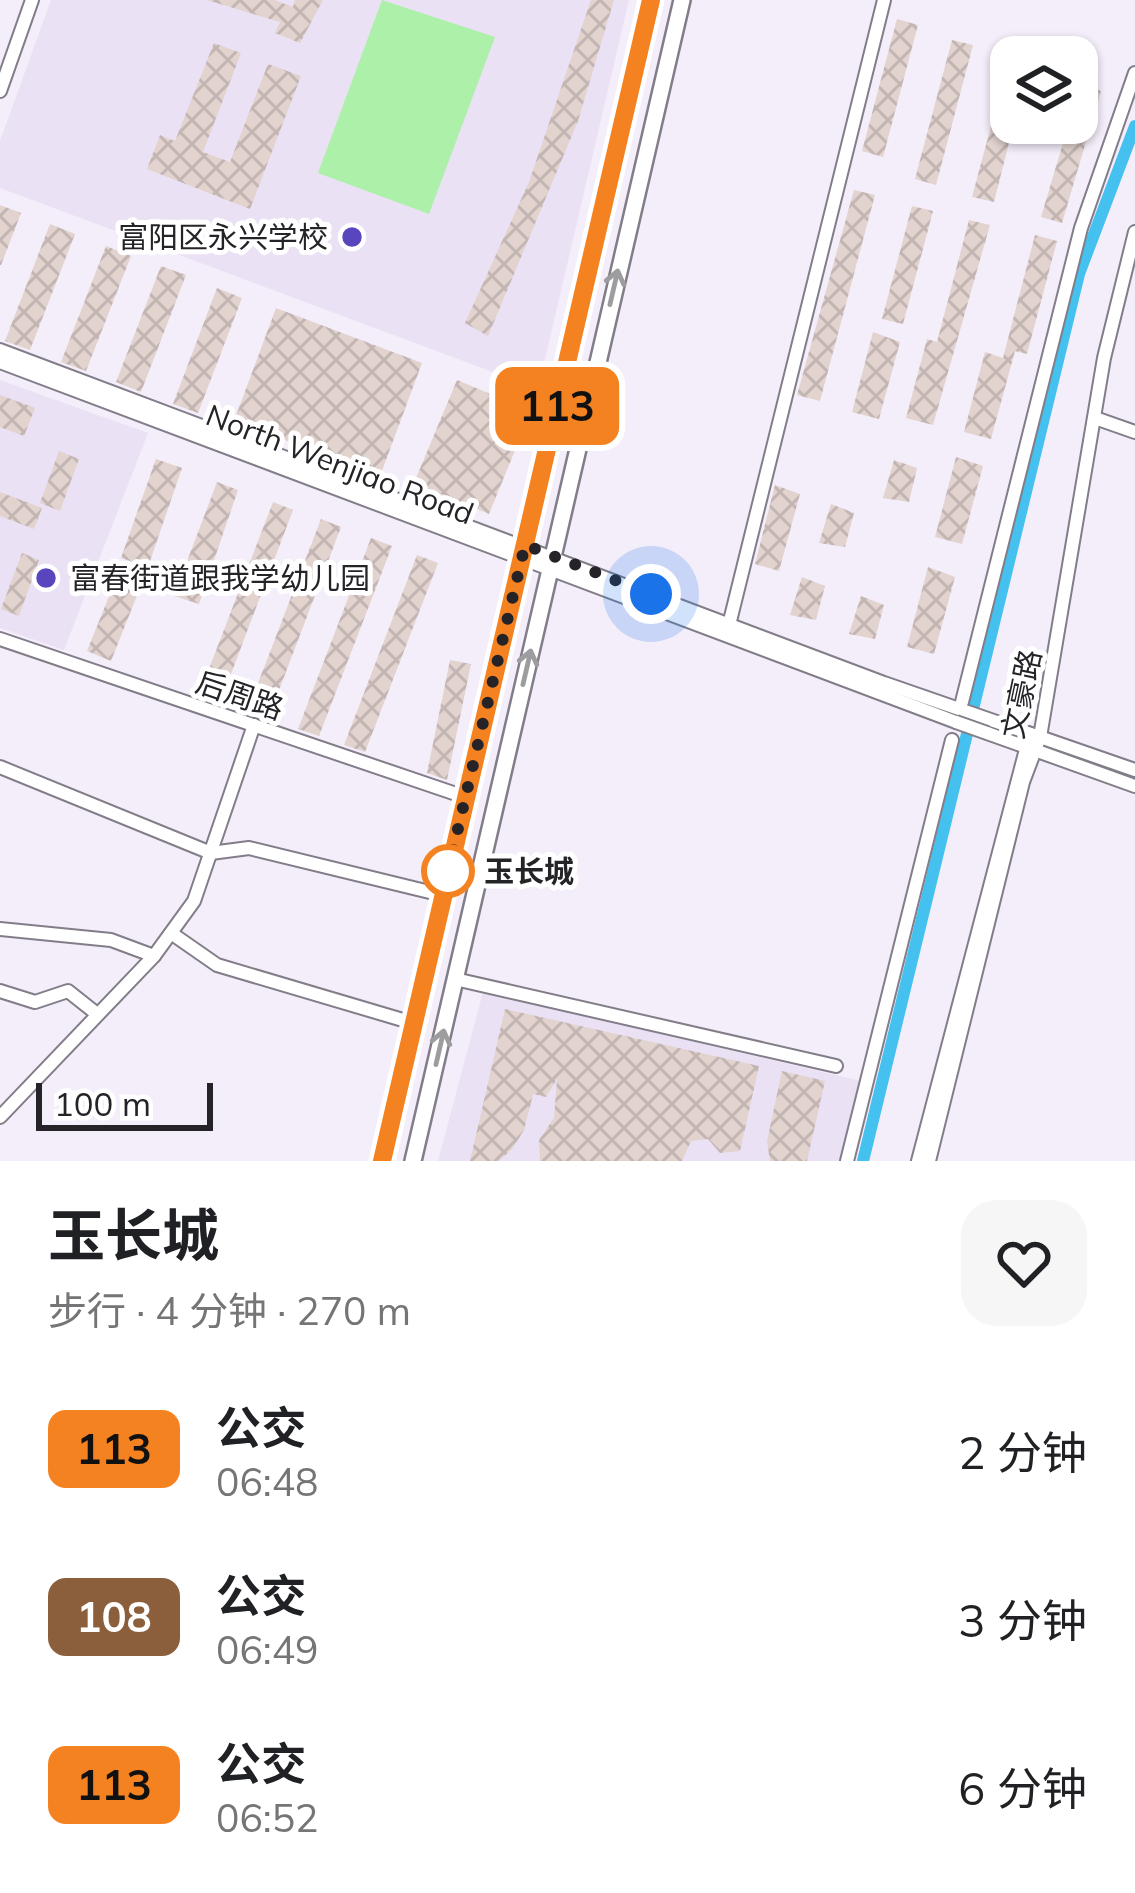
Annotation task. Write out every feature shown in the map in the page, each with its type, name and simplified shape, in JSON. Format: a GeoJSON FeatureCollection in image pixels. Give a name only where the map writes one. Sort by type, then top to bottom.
{"type":"FeatureCollection","features":[{"type":"Feature","properties":{"kind":"main road"},"geometry":{"type":"LineString","coordinates":[[382,1161],[651,0]]}},
{"type":"Feature","properties":{"kind":"main road"},"geometry":{"type":"LineString","coordinates":[[413,1161],[682,0]]}},
{"type":"Feature","properties":{"kind":"street"},"geometry":{"type":"LineString","coordinates":[[0,91],[32,0]]}},
{"type":"Feature","properties":{"kind":"street"},"geometry":{"type":"LineString","coordinates":[[729,625],[884,0]]}},
{"type":"Feature","properties":{"kind":"street"},"geometry":{"type":"LineString","coordinates":[[960,711],[1081,228],[1135,73]]}},
{"type":"Feature","properties":{"kind":"street","name":"文豪路"},"geometry":{"type":"LineString","coordinates":[[929,1161],[1033,742],[1115,301],[1135,232]]}},
{"type":"Feature","properties":{"kind":"street","name":"North Wenjiao Road"},"geometry":{"type":"LineString","coordinates":[[0,350],[549,562],[960,711]]}},
{"type":"Feature","properties":{"kind":"street","name":"North Wenjiao Road"},"geometry":{"type":"LineString","coordinates":[[0,362],[523,552]]}},
{"type":"Feature","properties":{"kind":"street"},"geometry":{"type":"LineString","coordinates":[[1094,418],[1135,432]]}},
{"type":"Feature","properties":{"kind":"street","name":"North Wenjiao Road"},"geometry":{"type":"LineString","coordinates":[[549,562],[960,711],[1135,786]]}},
{"type":"Feature","properties":{"kind":"street","name":"后周路"},"geometry":{"type":"LineString","coordinates":[[0,638],[465,797]]}},
{"type":"Feature","properties":{"kind":"street"},"geometry":{"type":"LineString","coordinates":[[0,1117],[154,956],[194,901],[254,725]]}},
{"type":"Feature","properties":{"kind":"street"},"geometry":{"type":"LineString","coordinates":[[847,1161],[952,740]]}},
{"type":"Feature","properties":{"kind":"street","name":"North Wenjiao Road"},"geometry":{"type":"LineString","coordinates":[[1033,742],[1135,770]]}},
{"type":"Feature","properties":{"kind":"street","name":"文豪路"},"geometry":{"type":"LineString","coordinates":[[918,1161],[1033,742]]}},
{"type":"Feature","properties":{"kind":"street"},"geometry":{"type":"LineString","coordinates":[[0,767],[211,853],[250,848],[442,896]]}},
{"type":"Feature","properties":{"kind":"street"},"geometry":{"type":"LineString","coordinates":[[0,929],[111,940],[154,956]]}},
{"type":"Feature","properties":{"kind":"street"},"geometry":{"type":"LineString","coordinates":[[171,933],[217,965],[413,1023]]}},
{"type":"Feature","properties":{"kind":"street"},"geometry":{"type":"LineString","coordinates":[[455,979],[836,1066]]}},
{"type":"Feature","properties":{"kind":"street"},"geometry":{"type":"LineString","coordinates":[[0,992],[35,1002],[68,991],[97,1014]]}},
{"type":"Feature","properties":{"kind":"shaded area","name":"富阳区永兴学校"},"geometry":{"type":"Polygon","coordinates":[[[51,0],[629,0],[538,389],[0,188],[0,141],[51,0]]]}},
{"type":"Feature","properties":{"kind":"shaded area"},"geometry":{"type":"Polygon","coordinates":[[[0,380],[148,433],[64,650],[0,628],[0,380]]]}},
{"type":"Feature","properties":{"kind":"shaded area"},"geometry":{"type":"Polygon","coordinates":[[[483,992],[861,1081],[840,1161],[438,1161],[483,992]]]}},
{"type":"Feature","properties":{"kind":"green space"},"geometry":{"type":"Polygon","coordinates":[[[382,0],[495,37],[429,214],[318,173],[382,0]]]}},
{"type":"Feature","properties":{"kind":"building"},"geometry":{"type":"Polygon","coordinates":[[[207,0],[274,0],[293,7],[295,0],[323,0],[300,43],[275,33],[280,22],[207,0]]]}},
{"type":"Feature","properties":{"kind":"building"},"geometry":{"type":"Polygon","coordinates":[[[591,0],[614,0],[578,121],[488,336],[465,323],[529,182],[591,0]]]}},
{"type":"Feature","properties":{"kind":"building"},"geometry":{"type":"Polygon","coordinates":[[[897,19],[918,25],[883,157],[862,151],[897,19]]]}},
{"type":"Feature","properties":{"kind":"building"},"geometry":{"type":"Polygon","coordinates":[[[952,40],[973,45],[936,185],[915,179],[952,40]]]}},
{"type":"Feature","properties":{"kind":"building"},"geometry":{"type":"Polygon","coordinates":[[[214,43],[241,53],[203,152],[230,162],[268,64],[301,76],[250,209],[147,169],[160,135],[175,141],[214,43]]]}},
{"type":"Feature","properties":{"kind":"building"},"geometry":{"type":"Polygon","coordinates":[[[990,130],[990,144],[1009,144],[994,202],[972,197],[990,130]]]}},
{"type":"Feature","properties":{"kind":"building"},"geometry":{"type":"Polygon","coordinates":[[[1063,144],[1085,144],[1062,223],[1041,217],[1063,144]]]}},
{"type":"Feature","properties":{"kind":"building"},"geometry":{"type":"Polygon","coordinates":[[[854,190],[875,195],[820,401],[797,395],[854,190]]]}},
{"type":"Feature","properties":{"kind":"building"},"geometry":{"type":"Polygon","coordinates":[[[0,205],[21,213],[1,265],[0,265],[0,205]]]}},
{"type":"Feature","properties":{"kind":"building"},"geometry":{"type":"Polygon","coordinates":[[[912,206],[933,211],[903,324],[882,319],[912,206]]]}},
{"type":"Feature","properties":{"kind":"building"},"geometry":{"type":"Polygon","coordinates":[[[969,220],[990,225],[933,425],[906,418],[927,339],[937,342],[969,220]]]}},
{"type":"Feature","properties":{"kind":"building"},"geometry":{"type":"Polygon","coordinates":[[[50,224],[75,234],[30,350],[5,341],[50,224]]]}},
{"type":"Feature","properties":{"kind":"building"},"geometry":{"type":"Polygon","coordinates":[[[1035,235],[1057,241],[1027,354],[1015,351],[991,439],[964,432],[985,352],[1003,358],[1035,235]]]}},
{"type":"Feature","properties":{"kind":"building"},"geometry":{"type":"Polygon","coordinates":[[[106,246],[131,256],[86,371],[61,362],[106,246]]]}},
{"type":"Feature","properties":{"kind":"building"},"geometry":{"type":"Polygon","coordinates":[[[161,266],[186,275],[141,392],[116,382],[161,266]]]}},
{"type":"Feature","properties":{"kind":"building"},"geometry":{"type":"Polygon","coordinates":[[[217,288],[242,298],[198,413],[173,404],[217,288]]]}},
{"type":"Feature","properties":{"kind":"building"},"geometry":{"type":"Polygon","coordinates":[[[276,308],[422,363],[380,476],[234,421],[276,308]]]}},
{"type":"Feature","properties":{"kind":"building"},"geometry":{"type":"Polygon","coordinates":[[[873,332],[900,342],[879,419],[852,412],[873,332]]]}},
{"type":"Feature","properties":{"kind":"building"},"geometry":{"type":"Polygon","coordinates":[[[457,380],[531,411],[489,514],[414,483],[457,380]]]}},
{"type":"Feature","properties":{"kind":"building"},"geometry":{"type":"Polygon","coordinates":[[[0,395],[35,408],[24,436],[0,427],[0,395]]]}},
{"type":"Feature","properties":{"kind":"building"},"geometry":{"type":"Polygon","coordinates":[[[59,451],[79,459],[60,511],[40,503],[59,451]]]}},
{"type":"Feature","properties":{"kind":"building"},"geometry":{"type":"Polygon","coordinates":[[[956,457],[983,466],[962,544],[935,537],[956,457]]]}},
{"type":"Feature","properties":{"kind":"building"},"geometry":{"type":"Polygon","coordinates":[[[156,459],[182,468],[148,567],[121,558],[156,459]]]}},
{"type":"Feature","properties":{"kind":"building"},"geometry":{"type":"Polygon","coordinates":[[[894,460],[917,468],[909,502],[883,498],[894,460]]]}},
{"type":"Feature","properties":{"kind":"building"},"geometry":{"type":"Polygon","coordinates":[[[217,482],[238,490],[199,604],[174,596],[217,482]]]}},
{"type":"Feature","properties":{"kind":"building"},"geometry":{"type":"Polygon","coordinates":[[[775,485],[800,494],[779,571],[755,564],[775,485]]]}},
{"type":"Feature","properties":{"kind":"building"},"geometry":{"type":"Polygon","coordinates":[[[0,492],[42,508],[34,529],[0,516],[0,492]]]}},
{"type":"Feature","properties":{"kind":"building"},"geometry":{"type":"Polygon","coordinates":[[[273,502],[293,510],[220,703],[199,695],[273,502]]]}},
{"type":"Feature","properties":{"kind":"building"},"geometry":{"type":"Polygon","coordinates":[[[831,504],[854,513],[845,547],[819,543],[831,504]]]}},
{"type":"Feature","properties":{"kind":"building"},"geometry":{"type":"Polygon","coordinates":[[[321,519],[341,527],[268,719],[247,712],[321,519]]]}},
{"type":"Feature","properties":{"kind":"building"},"geometry":{"type":"Polygon","coordinates":[[[371,538],[392,546],[319,736],[298,729],[371,538]]]}},
{"type":"Feature","properties":{"kind":"building"},"geometry":{"type":"Polygon","coordinates":[[[22,553],[39,560],[19,616],[1,609],[22,553]]]}},
{"type":"Feature","properties":{"kind":"building"},"geometry":{"type":"Polygon","coordinates":[[[417,555],[438,563],[365,752],[344,745],[417,555]]]}},
{"type":"Feature","properties":{"kind":"building"},"geometry":{"type":"Polygon","coordinates":[[[928,567],[955,577],[934,654],[907,647],[928,567]]]}},
{"type":"Feature","properties":{"kind":"building"},"geometry":{"type":"Polygon","coordinates":[[[802,577],[825,586],[816,620],[790,615],[802,577]]]}},
{"type":"Feature","properties":{"kind":"building"},"geometry":{"type":"Polygon","coordinates":[[[114,584],[138,593],[111,661],[87,651],[114,584]]]}},
{"type":"Feature","properties":{"kind":"building"},"geometry":{"type":"Polygon","coordinates":[[[861,596],[884,605],[875,639],[849,634],[861,596]]]}},
{"type":"Feature","properties":{"kind":"building"},"geometry":{"type":"Polygon","coordinates":[[[450,660],[471,664],[447,780],[427,773],[450,660]]]}},
{"type":"Feature","properties":{"kind":"building"},"geometry":{"type":"Polygon","coordinates":[[[505,1009],[759,1066],[740,1151],[720,1153],[708,1139],[691,1141],[682,1161],[540,1161],[539,1140],[554,1118],[557,1079],[546,1097],[533,1094],[524,1130],[512,1149],[499,1161],[470,1161],[505,1009]]]}},
{"type":"Feature","properties":{"kind":"building"},"geometry":{"type":"Polygon","coordinates":[[[782,1071],[825,1081],[807,1161],[770,1161],[767,1141],[782,1071]]]}},
{"type":"Feature","properties":{"kind":"waterway"},"geometry":{"type":"LineString","coordinates":[[863,1161],[1079,274],[1135,126]]}},
{"type":"Feature","properties":{"kind":"bus line","name":"113"},"geometry":{"type":"LineString","coordinates":[[382,1161],[651,0]]}},
{"type":"Feature","properties":{"kind":"place","name":"富阳区永兴学校"},"geometry":{"type":"Point","coordinates":[352,237]}},
{"type":"Feature","properties":{"kind":"place","name":"富春街道跟我学幼儿园"},"geometry":{"type":"Point","coordinates":[46,578]}},
{"type":"Feature","properties":{"kind":"place","name":"玉长城"},"geometry":{"type":"Point","coordinates":[448,871]}},
{"type":"Feature","properties":{"kind":"route"},"geometry":{"type":"LineString","coordinates":[[448,871],[525,545],[651,594]]}}]}
